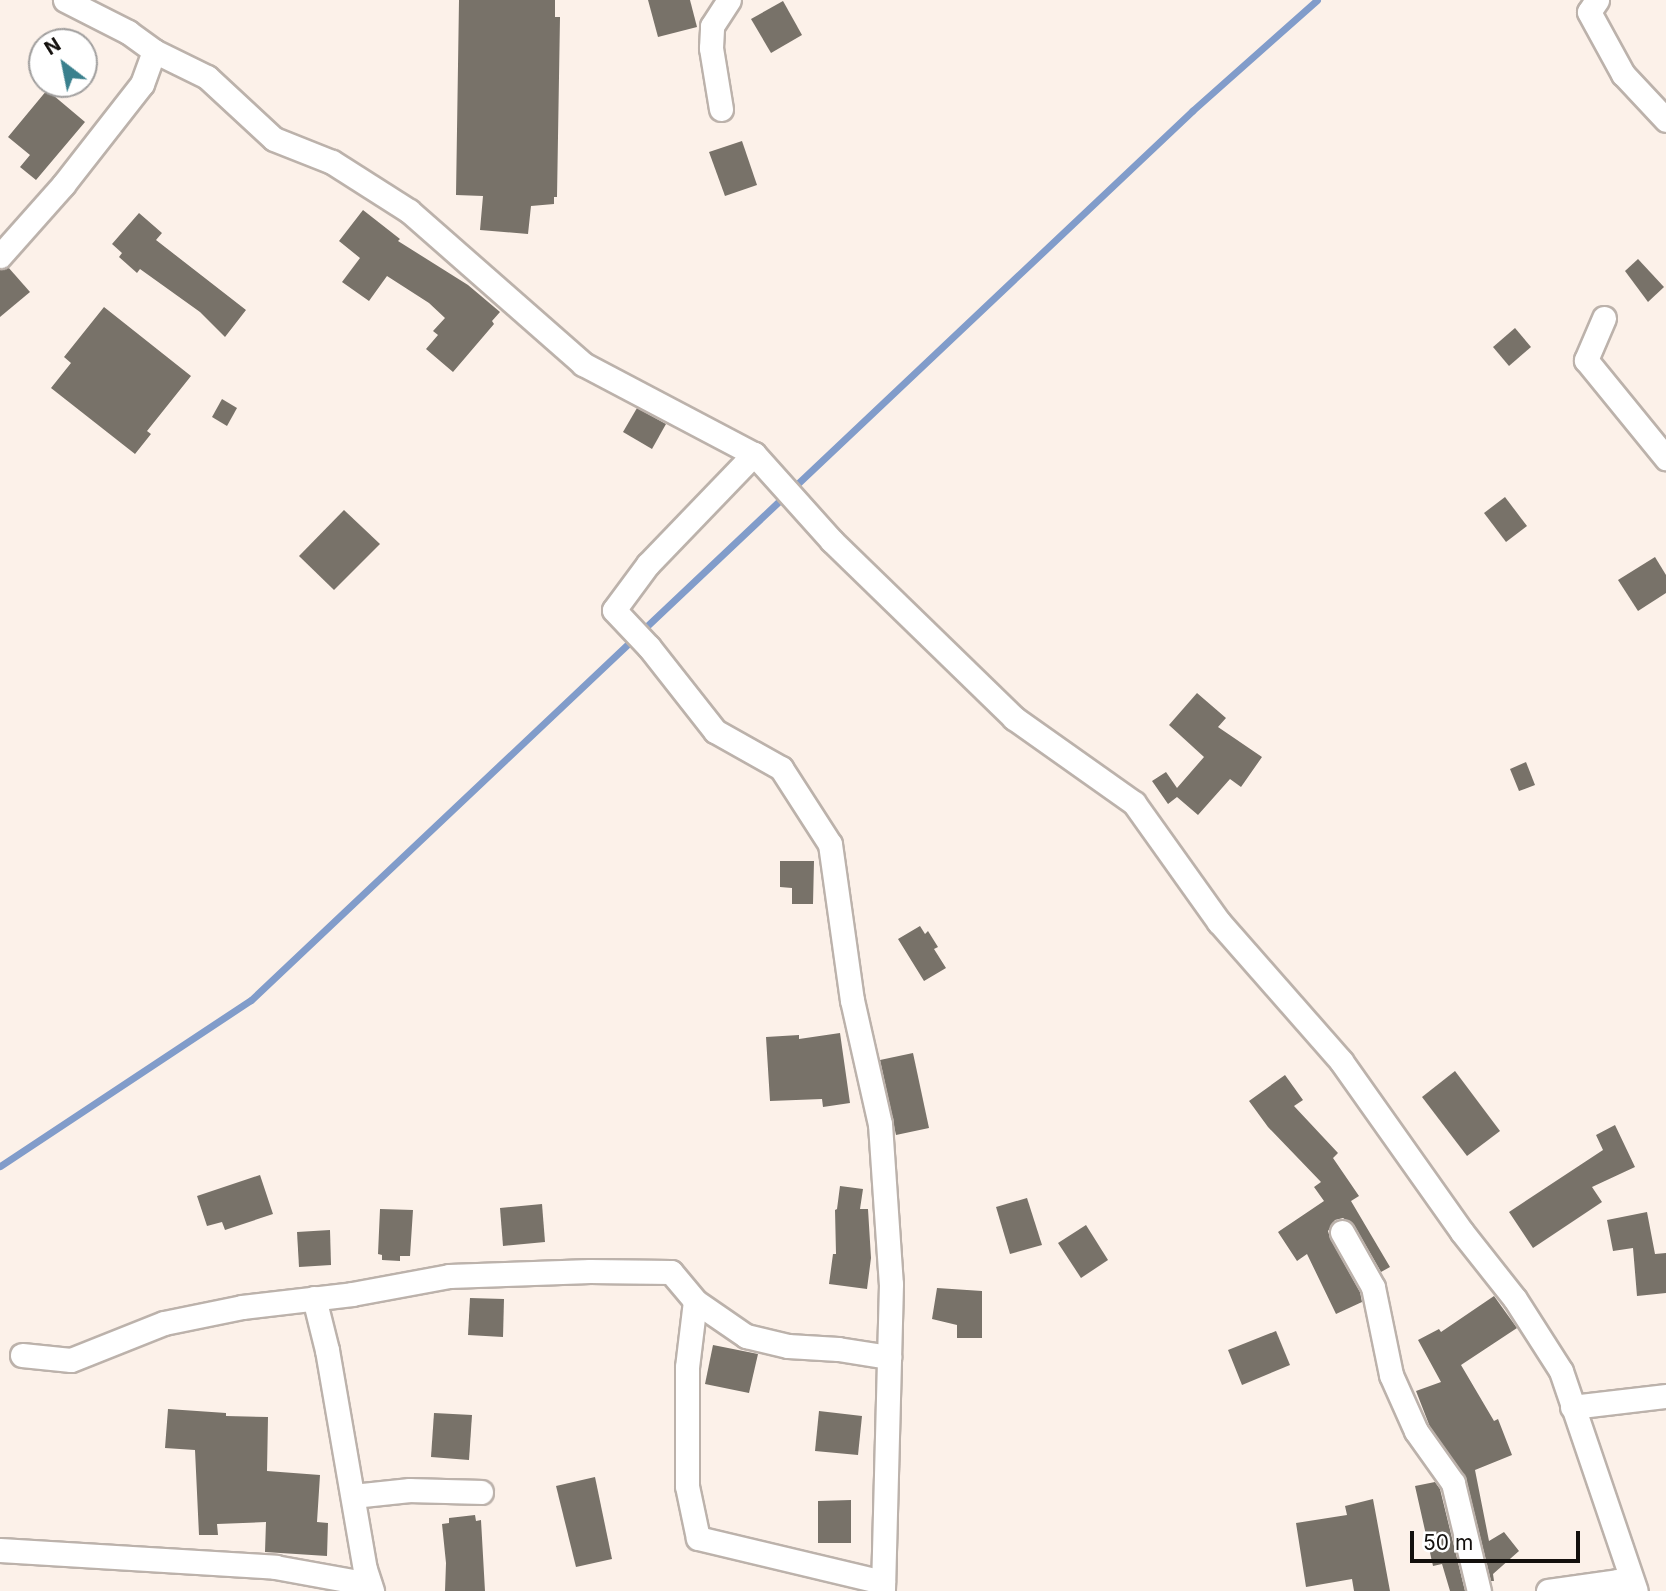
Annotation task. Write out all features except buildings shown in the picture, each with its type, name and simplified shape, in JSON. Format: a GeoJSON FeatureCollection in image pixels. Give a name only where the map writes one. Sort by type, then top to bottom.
{"type":"FeatureCollection","features":[{"type":"Feature","properties":{"kind":"street"},"geometry":{"type":"LineString","coordinates":[[65,0],[128,32],[154,51],[207,77],[274,139],[332,162],[409,211],[583,364],[754,454],[832,541],[1014,718],[1134,803],[1219,922],[1341,1061],[1462,1232],[1515,1299],[1561,1371],[1635,1591]]}},
{"type":"Feature","properties":{"kind":"street"},"geometry":{"type":"LineString","coordinates":[[721,109],[711,48],[712,26],[729,0]]}},
{"type":"Feature","properties":{"kind":"street"},"geometry":{"type":"LineString","coordinates":[[1597,0],[1589,12],[1623,74],[1666,120]]}},
{"type":"Feature","properties":{"kind":"street"},"geometry":{"type":"LineString","coordinates":[[0,256],[63,185],[142,84],[154,51]]}},
{"type":"Feature","properties":{"kind":"street"},"geometry":{"type":"LineString","coordinates":[[1604,318],[1586,360],[1666,458]]}},
{"type":"Feature","properties":{"kind":"street"},"geometry":{"type":"LineString","coordinates":[[695,1301],[687,1367],[687,1486],[698,1538],[883,1587],[891,1284],[880,1124],[852,1000],[830,844],[781,768],[715,731],[649,647],[614,610],[648,564],[754,454]]}},
{"type":"Feature","properties":{"kind":"street"},"geometry":{"type":"LineString","coordinates":[[1342,1232],[1373,1287],[1391,1375],[1416,1431],[1453,1483],[1479,1591]]}},
{"type":"Feature","properties":{"kind":"street"},"geometry":{"type":"LineString","coordinates":[[22,1355],[71,1360],[164,1323],[242,1307],[449,1276],[590,1271],[671,1272],[695,1301],[746,1336],[788,1346],[838,1349],[889,1357]]}},
{"type":"Feature","properties":{"kind":"street"},"geometry":{"type":"LineString","coordinates":[[0,1550],[275,1567],[370,1587],[327,1350],[314,1298]]}},
{"type":"Feature","properties":{"kind":"street"},"geometry":{"type":"LineString","coordinates":[[1572,1407],[1666,1396]]}},
{"type":"Feature","properties":{"kind":"street"},"geometry":{"type":"LineString","coordinates":[[353,1496],[410,1490],[481,1492]]}},
{"type":"Feature","properties":{"kind":"street"},"geometry":{"type":"LineString","coordinates":[[1548,1591],[1617,1581],[1632,1585],[1635,1591]]}},
{"type":"Feature","properties":{"kind":"waterway"},"geometry":{"type":"LineString","coordinates":[[0,1166],[251,1000],[1192,111],[1317,0]]}}]}
